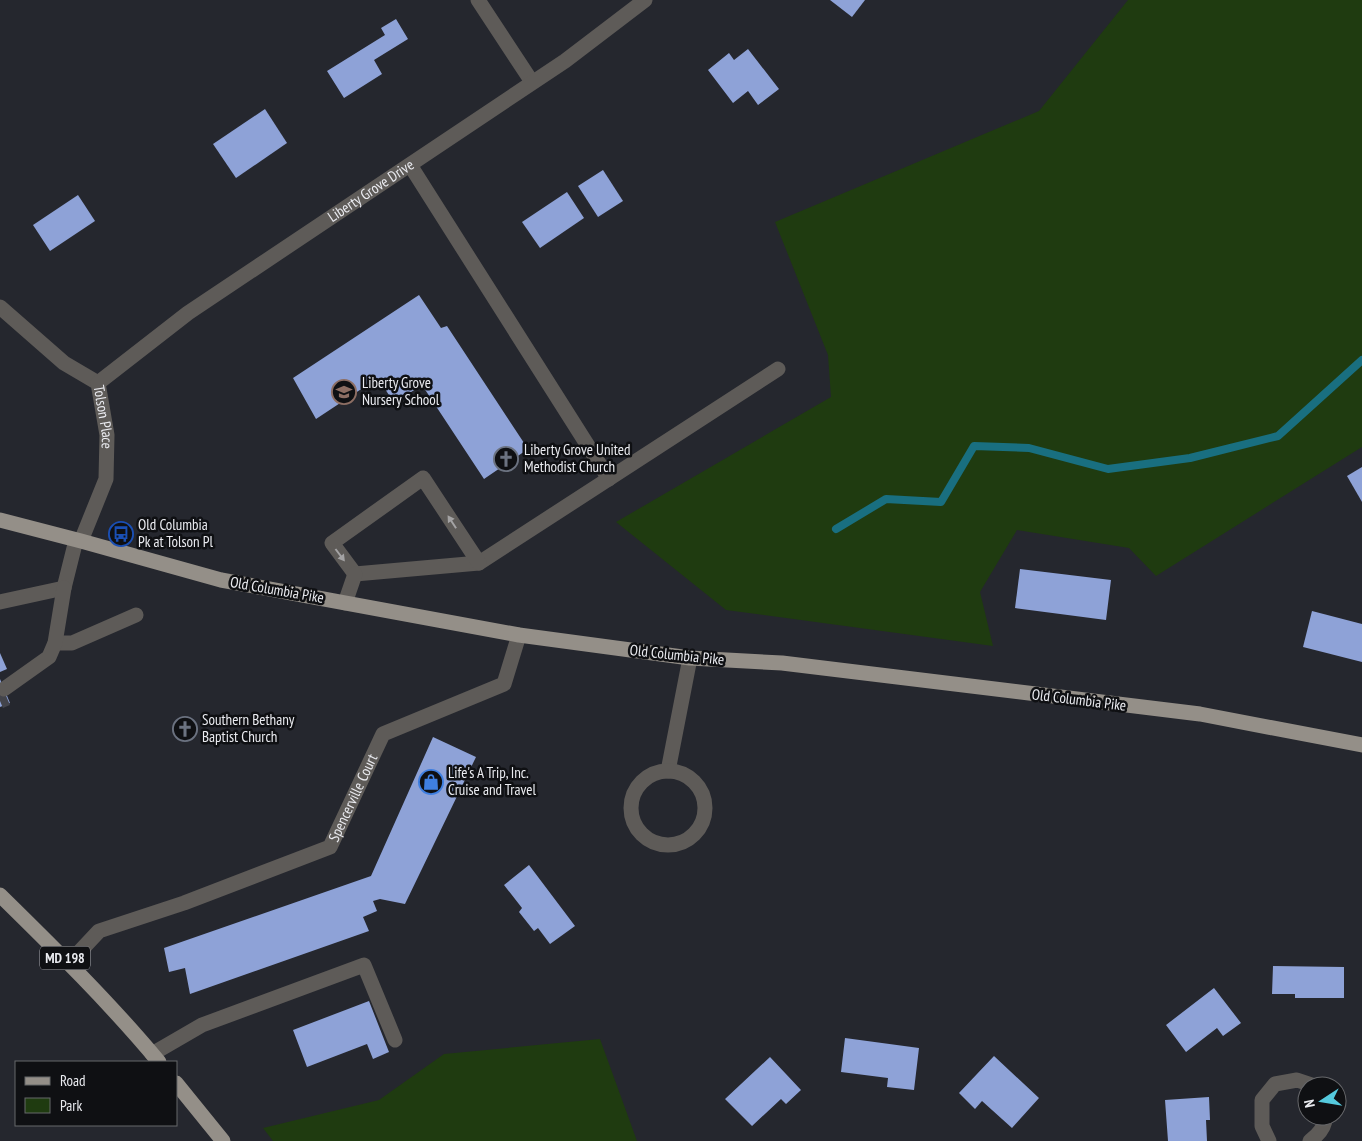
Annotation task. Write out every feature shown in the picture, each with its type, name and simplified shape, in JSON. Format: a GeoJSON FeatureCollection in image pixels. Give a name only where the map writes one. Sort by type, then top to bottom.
{"type":"FeatureCollection","features":[{"type":"Feature","properties":{"kind":"main road","name":"Old Columbia Pike"},"geometry":{"type":"LineString","coordinates":[[0,520],[221,580],[519,635],[690,658],[782,664],[1200,714],[1362,745]]}},
{"type":"Feature","properties":{"kind":"main road","name":"MD 198"},"geometry":{"type":"LineString","coordinates":[[0,895],[127,1023],[156,1058]]}},
{"type":"Feature","properties":{"kind":"main road"},"geometry":{"type":"LineString","coordinates":[[178,1085],[223,1141]]}},
{"type":"Feature","properties":{"kind":"street"},"geometry":{"type":"LineString","coordinates":[[478,0],[532,82]]}},
{"type":"Feature","properties":{"kind":"street","name":"Liberty Grove Drive"},"geometry":{"type":"LineString","coordinates":[[98,383],[188,313],[565,61],[644,0]]}},
{"type":"Feature","properties":{"kind":"street"},"geometry":{"type":"LineString","coordinates":[[410,164],[609,479]]}},
{"type":"Feature","properties":{"kind":"street","name":"Tolson Place"},"geometry":{"type":"LineString","coordinates":[[0,307],[64,364],[98,383],[107,435],[106,479],[79,540],[64,588],[54,643]]}},
{"type":"Feature","properties":{"kind":"street"},"geometry":{"type":"LineString","coordinates":[[355,574],[479,563],[778,369]]}},
{"type":"Feature","properties":{"kind":"street"},"geometry":{"type":"LineString","coordinates":[[355,574],[332,543],[423,478],[479,563]]}},
{"type":"Feature","properties":{"kind":"street"},"geometry":{"type":"LineString","coordinates":[[345,602],[355,574]]}},
{"type":"Feature","properties":{"kind":"street"},"geometry":{"type":"LineString","coordinates":[[0,602],[64,588]]}},
{"type":"Feature","properties":{"kind":"street"},"geometry":{"type":"LineString","coordinates":[[4,689],[49,658],[54,643],[72,643],[136,615]]}},
{"type":"Feature","properties":{"kind":"street","name":"Spencerville Court"},"geometry":{"type":"LineString","coordinates":[[69,963],[99,931],[184,903],[330,847],[382,734],[504,684],[519,635]]}},
{"type":"Feature","properties":{"kind":"street"},"geometry":{"type":"LineString","coordinates":[[668,770],[690,658]]}},
{"type":"Feature","properties":{"kind":"street"},"geometry":{"type":"LineString","coordinates":[[668,770],[682,773],[693,780],[701,790],[705,804],[704,816],[695,833],[678,844],[665,845],[651,840],[636,826],[632,814],[632,801],[636,790],[644,780],[655,773],[668,770]]}},
{"type":"Feature","properties":{"kind":"street"},"geometry":{"type":"LineString","coordinates":[[156,1058],[202,1025],[364,965],[395,1040]]}},
{"type":"Feature","properties":{"kind":"street"},"geometry":{"type":"LineString","coordinates":[[1269,1141],[1262,1126],[1262,1100],[1275,1084],[1297,1080]]}},
{"type":"Feature","properties":{"kind":"street"},"geometry":{"type":"LineString","coordinates":[[1310,1141],[1323,1126]]}},
{"type":"Feature","properties":{"kind":"green space"},"geometry":{"type":"Polygon","coordinates":[[[1128,0],[1362,0],[1362,447],[1156,576],[1129,548],[1017,530],[980,592],[993,646],[726,610],[616,522],[831,397],[828,355],[775,222],[1039,111],[1128,0]]]}},
{"type":"Feature","properties":{"kind":"green space"},"geometry":{"type":"Polygon","coordinates":[[[600,1039],[637,1141],[273,1141],[263,1128],[379,1100],[444,1054],[600,1039]]]}},
{"type":"Feature","properties":{"kind":"building"},"geometry":{"type":"Polygon","coordinates":[[[830,0],[865,0],[852,17],[830,0]]]}},
{"type":"Feature","properties":{"kind":"building"},"geometry":{"type":"Polygon","coordinates":[[[396,19],[408,39],[374,60],[382,74],[344,98],[327,71],[385,35],[381,28],[396,19]]]}},
{"type":"Feature","properties":{"kind":"building"},"geometry":{"type":"Polygon","coordinates":[[[748,49],[779,89],[758,105],[748,91],[733,103],[708,70],[729,53],[734,60],[748,49]]]}},
{"type":"Feature","properties":{"kind":"building"},"geometry":{"type":"Polygon","coordinates":[[[265,109],[287,143],[236,178],[213,144],[265,109]]]}},
{"type":"Feature","properties":{"kind":"building"},"geometry":{"type":"Polygon","coordinates":[[[603,170],[623,201],[598,217],[578,186],[603,170]]]}},
{"type":"Feature","properties":{"kind":"building"},"geometry":{"type":"Polygon","coordinates":[[[567,192],[584,218],[540,248],[522,222],[567,192]]]}},
{"type":"Feature","properties":{"kind":"building"},"geometry":{"type":"Polygon","coordinates":[[[78,195],[95,221],[50,251],[33,225],[78,195]]]}},
{"type":"Feature","properties":{"kind":"building"},"geometry":{"type":"Polygon","coordinates":[[[419,295],[441,328],[447,326],[528,449],[484,479],[422,385],[394,403],[378,378],[316,419],[293,378],[419,295]]]}},
{"type":"Feature","properties":{"kind":"building"},"geometry":{"type":"Polygon","coordinates":[[[1362,467],[1362,502],[1347,476],[1362,467]]]}},
{"type":"Feature","properties":{"kind":"building"},"geometry":{"type":"Polygon","coordinates":[[[1020,569],[1111,580],[1106,620],[1015,608],[1020,569]]]}},
{"type":"Feature","properties":{"kind":"building"},"geometry":{"type":"Polygon","coordinates":[[[1312,611],[1362,624],[1362,662],[1303,647],[1312,611]]]}},
{"type":"Feature","properties":{"kind":"building"},"geometry":{"type":"Polygon","coordinates":[[[0,653],[7,669],[0,672],[0,653]]]}},
{"type":"Feature","properties":{"kind":"building"},"geometry":{"type":"Polygon","coordinates":[[[0,679],[10,703],[0,707],[0,679]]]}},
{"type":"Feature","properties":{"kind":"building"},"geometry":{"type":"Polygon","coordinates":[[[433,737],[476,757],[405,904],[380,899],[373,901],[377,911],[363,917],[369,931],[190,994],[185,968],[169,972],[164,948],[371,876],[433,737]]]}},
{"type":"Feature","properties":{"kind":"building"},"geometry":{"type":"Polygon","coordinates":[[[529,865],[575,926],[550,944],[538,928],[534,931],[519,912],[522,908],[504,885],[529,865]]]}},
{"type":"Feature","properties":{"kind":"building"},"geometry":{"type":"Polygon","coordinates":[[[1273,966],[1344,967],[1344,998],[1295,998],[1295,994],[1272,994],[1273,966]]]}},
{"type":"Feature","properties":{"kind":"building"},"geometry":{"type":"Polygon","coordinates":[[[1214,988],[1241,1023],[1223,1036],[1217,1028],[1186,1052],[1166,1025],[1214,988]]]}},
{"type":"Feature","properties":{"kind":"building"},"geometry":{"type":"Polygon","coordinates":[[[369,1001],[389,1052],[373,1059],[367,1044],[307,1067],[293,1030],[369,1001]]]}},
{"type":"Feature","properties":{"kind":"building"},"geometry":{"type":"Polygon","coordinates":[[[845,1038],[919,1048],[914,1090],[887,1087],[888,1078],[841,1072],[845,1038]]]}},
{"type":"Feature","properties":{"kind":"building"},"geometry":{"type":"Polygon","coordinates":[[[994,1056],[1039,1098],[1012,1128],[982,1101],[975,1109],[959,1093],[994,1056]]]}},
{"type":"Feature","properties":{"kind":"building"},"geometry":{"type":"Polygon","coordinates":[[[770,1057],[801,1090],[786,1104],[781,1099],[752,1126],[725,1099],[770,1057]]]}},
{"type":"Feature","properties":{"kind":"building"},"geometry":{"type":"Polygon","coordinates":[[[1209,1097],[1210,1120],[1206,1120],[1207,1141],[1168,1141],[1165,1100],[1209,1097]]]}},
{"type":"Feature","properties":{"kind":"waterway"},"geometry":{"type":"LineString","coordinates":[[836,529],[886,499],[941,502],[974,446],[1029,448],[1108,469],[1190,458],[1278,436],[1362,360]]}},
{"type":"Feature","properties":{"kind":"tunnel"},"geometry":{"type":"LineString","coordinates":[[0,701],[7,698]]}},
{"type":"Feature","properties":{"kind":"place","name":"Liberty Grove Nursery School"},"geometry":{"type":"Point","coordinates":[344,392]}},
{"type":"Feature","properties":{"kind":"place","name":"Liberty Grove United Methodist Church"},"geometry":{"type":"Point","coordinates":[506,459]}},
{"type":"Feature","properties":{"kind":"place","name":"Old Columbia Pk at Tolson Pl"},"geometry":{"type":"Point","coordinates":[121,534]}},
{"type":"Feature","properties":{"kind":"place","name":"Southern Bethany Baptist Church"},"geometry":{"type":"Point","coordinates":[185,729]}},
{"type":"Feature","properties":{"kind":"place","name":"Life's A Trip, Inc. Cruise and Travel"},"geometry":{"type":"Point","coordinates":[431,782]}}]}
